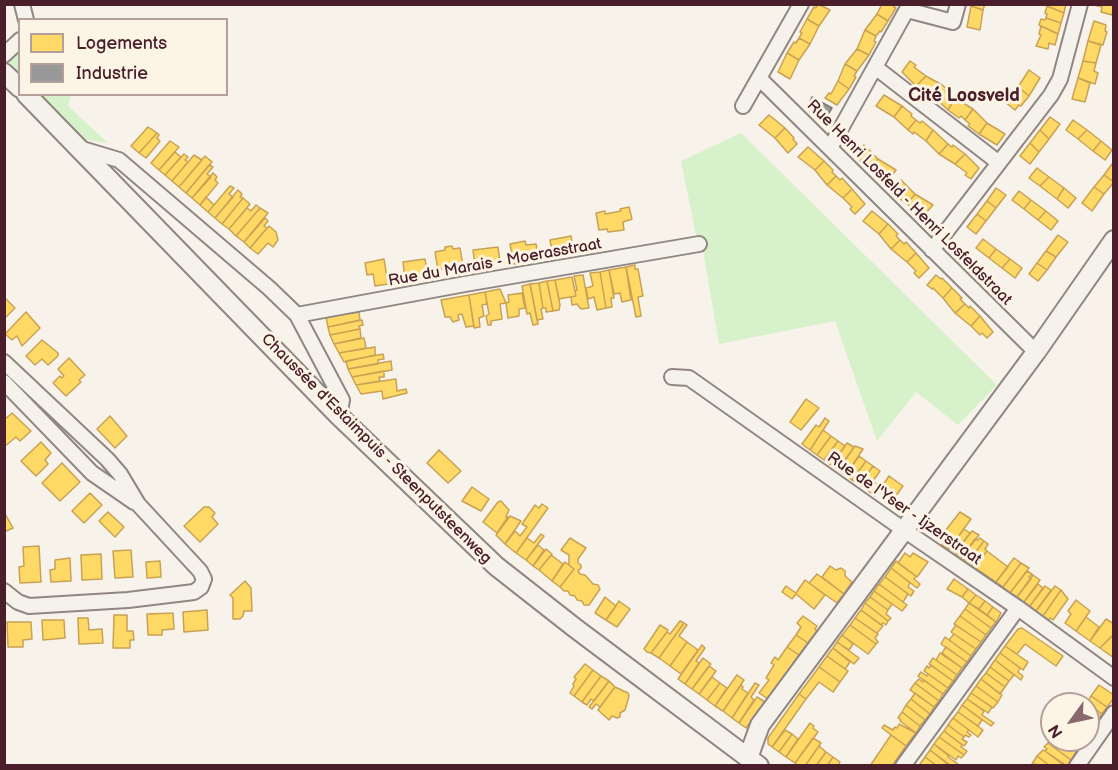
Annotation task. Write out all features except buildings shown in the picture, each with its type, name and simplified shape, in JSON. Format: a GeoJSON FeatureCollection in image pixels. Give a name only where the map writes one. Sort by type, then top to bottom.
{"type":"FeatureCollection","features":[{"type":"Feature","properties":{"kind":"main road"},"geometry":{"type":"LineString","coordinates":[[4,74],[18,86]]}},
{"type":"Feature","properties":{"kind":"main road","name":"Chaussée d'Estaimpuis - Steenputsteenweg"},"geometry":{"type":"LineString","coordinates":[[28,96],[339,416],[496,566],[752,763]]}},
{"type":"Feature","properties":{"kind":"main road"},"geometry":{"type":"LineString","coordinates":[[752,763],[760,725],[1036,352],[1113,240]]}},
{"type":"Feature","properties":{"kind":"street"},"geometry":{"type":"LineString","coordinates":[[743,106],[801,4]]}},
{"type":"Feature","properties":{"kind":"street"},"geometry":{"type":"LineString","coordinates":[[830,148],[909,7],[953,22],[958,4]]}},
{"type":"Feature","properties":{"kind":"street"},"geometry":{"type":"LineString","coordinates":[[932,250],[1051,95],[1060,79],[1080,4]]}},
{"type":"Feature","properties":{"kind":"street"},"geometry":{"type":"LineString","coordinates":[[4,55],[18,42]]}},
{"type":"Feature","properties":{"kind":"street"},"geometry":{"type":"LineString","coordinates":[[875,67],[999,163]]}},
{"type":"Feature","properties":{"kind":"street","name":"Rue Henri Losfeld - Henri Losfeldstraat"},"geometry":{"type":"LineString","coordinates":[[759,78],[1036,352]]}},
{"type":"Feature","properties":{"kind":"street"},"geometry":{"type":"LineString","coordinates":[[79,148],[119,160],[297,315],[342,400],[339,416]]}},
{"type":"Feature","properties":{"kind":"street","name":"Rue du Marais - Moerasstraat"},"geometry":{"type":"LineString","coordinates":[[297,315],[699,244]]}},
{"type":"Feature","properties":{"kind":"street"},"geometry":{"type":"LineString","coordinates":[[4,362],[107,459],[120,474],[138,504],[200,571],[204,579],[201,587],[194,592],[117,601],[29,606],[18,602],[4,591]]}},
{"type":"Feature","properties":{"kind":"street","name":"Rue de l'Yser - Ijzerstraat"},"geometry":{"type":"LineString","coordinates":[[672,377],[688,378],[1018,608],[1113,678]]}},
{"type":"Feature","properties":{"kind":"street"},"geometry":{"type":"LineString","coordinates":[[4,382],[92,473],[138,504]]}},
{"type":"Feature","properties":{"kind":"street"},"geometry":{"type":"LineString","coordinates":[[903,765],[1018,608]]}},
{"type":"Feature","properties":{"kind":"street"},"geometry":{"type":"LineString","coordinates":[[1077,765],[1113,713]]}},
{"type":"Feature","properties":{"kind":"green space"},"geometry":{"type":"Polygon","coordinates":[[[18,48],[18,73],[9,62],[18,48]]]}},
{"type":"Feature","properties":{"kind":"green space"},"geometry":{"type":"Polygon","coordinates":[[[40,96],[71,96],[68,106],[108,143],[81,139],[40,96]]]}},
{"type":"Feature","properties":{"kind":"green space"},"geometry":{"type":"Polygon","coordinates":[[[741,133],[997,385],[958,425],[916,392],[877,441],[835,321],[719,344],[703,250],[697,240],[681,161],[741,133]]]}},
{"type":"Feature","properties":{"kind":"district","name":"Cité Loosveld"},"geometry":{"type":"Point","coordinates":[964,96]}}]}
